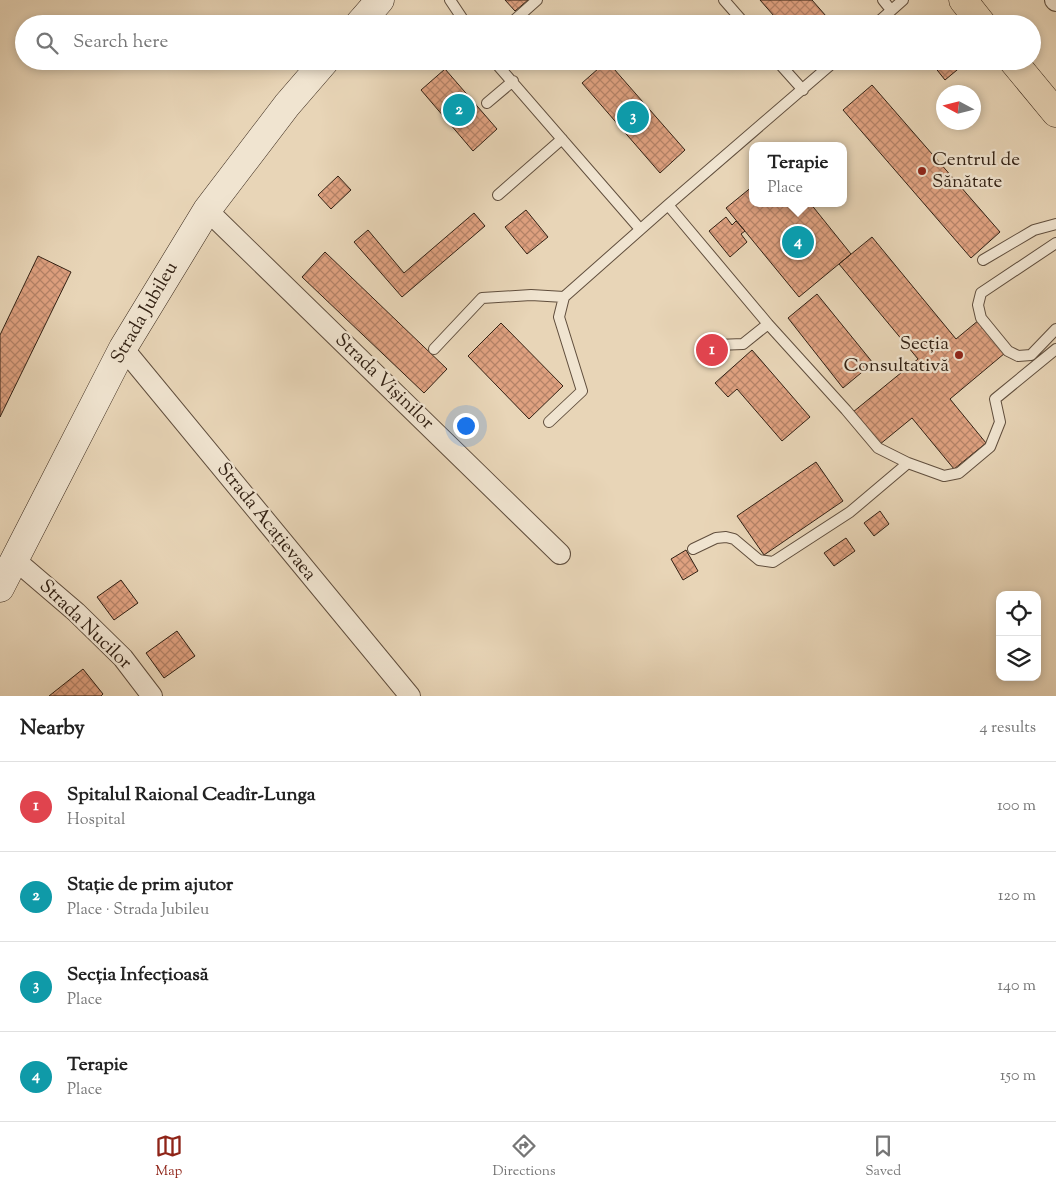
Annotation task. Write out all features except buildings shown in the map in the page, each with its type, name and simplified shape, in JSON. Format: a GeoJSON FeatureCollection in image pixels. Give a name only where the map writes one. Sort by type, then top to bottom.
{"type":"FeatureCollection","features":[{"type":"Feature","properties":{"kind":"main road"},"geometry":{"type":"LineString","coordinates":[[963,0],[975,15]]}},
{"type":"Feature","properties":{"kind":"main road","name":"Strada Jubileu"},"geometry":{"type":"LineString","coordinates":[[0,588],[123,348],[207,210],[287,104],[317,70]]}},
{"type":"Feature","properties":{"kind":"main road"},"geometry":{"type":"LineString","coordinates":[[1020,70],[1056,113]]}},
{"type":"Feature","properties":{"kind":"street","name":"Strada Vișinilor"},"geometry":{"type":"LineString","coordinates":[[207,210],[560,554]]}},
{"type":"Feature","properties":{"kind":"street","name":"Strada Acațievaea"},"geometry":{"type":"LineString","coordinates":[[123,348],[410,696]]}},
{"type":"Feature","properties":{"kind":"street","name":"Strada Nucilor"},"geometry":{"type":"LineString","coordinates":[[14,559],[76,612],[123,658],[152,696]]}},
{"type":"Feature","properties":{"kind":"lane"},"geometry":{"type":"LineString","coordinates":[[450,0],[460,15]]}},
{"type":"Feature","properties":{"kind":"lane"},"geometry":{"type":"LineString","coordinates":[[520,15],[537,0]]}},
{"type":"Feature","properties":{"kind":"lane"},"geometry":{"type":"LineString","coordinates":[[724,0],[737,15]]}},
{"type":"Feature","properties":{"kind":"lane"},"geometry":{"type":"LineString","coordinates":[[883,0],[891,10]]}},
{"type":"Feature","properties":{"kind":"lane"},"geometry":{"type":"LineString","coordinates":[[886,15],[903,0]]}},
{"type":"Feature","properties":{"kind":"lane"},"geometry":{"type":"LineString","coordinates":[[503,70],[640,230]]}},
{"type":"Feature","properties":{"kind":"lane"},"geometry":{"type":"LineString","coordinates":[[785,70],[802,90]]}},
{"type":"Feature","properties":{"kind":"lane"},"geometry":{"type":"LineString","coordinates":[[549,422],[582,391],[559,317],[564,297],[825,70]]}},
{"type":"Feature","properties":{"kind":"lane"},"geometry":{"type":"LineString","coordinates":[[487,103],[513,81]]}},
{"type":"Feature","properties":{"kind":"lane"},"geometry":{"type":"LineString","coordinates":[[498,195],[562,139]]}},
{"type":"Feature","properties":{"kind":"lane"},"geometry":{"type":"LineString","coordinates":[[668,205],[768,324],[878,448],[908,463],[944,476],[959,473],[990,447],[1000,422],[995,399],[1056,349]]}},
{"type":"Feature","properties":{"kind":"lane"},"geometry":{"type":"LineString","coordinates":[[984,260],[1034,230],[1056,224]]}},
{"type":"Feature","properties":{"kind":"lane"},"geometry":{"type":"LineString","coordinates":[[1056,243],[981,293],[978,305],[981,318],[1008,351],[1018,356],[1031,355],[1056,328]]}},
{"type":"Feature","properties":{"kind":"lane"},"geometry":{"type":"LineString","coordinates":[[434,349],[482,298],[531,295],[564,297]]}},
{"type":"Feature","properties":{"kind":"lane"},"geometry":{"type":"LineString","coordinates":[[717,345],[743,344],[768,324]]}},
{"type":"Feature","properties":{"kind":"lane"},"geometry":{"type":"LineString","coordinates":[[693,549],[716,538],[726,537],[734,539],[759,560],[773,562],[850,512],[908,463]]}},
{"type":"Feature","properties":{"kind":"place","name":"Stație de prim ajutor"},"geometry":{"type":"Point","coordinates":[459,110]}},
{"type":"Feature","properties":{"kind":"place","name":"Secția Infecțioasă"},"geometry":{"type":"Point","coordinates":[633,117]}},
{"type":"Feature","properties":{"kind":"place","name":"Centrul de Sănătate"},"geometry":{"type":"Point","coordinates":[922,171]}},
{"type":"Feature","properties":{"kind":"place","name":"Terapie"},"geometry":{"type":"Point","coordinates":[798,242]}},
{"type":"Feature","properties":{"kind":"place","name":"Spitalul Raional Ceadîr-Lunga"},"geometry":{"type":"Point","coordinates":[712,350]}},
{"type":"Feature","properties":{"kind":"place","name":"Secția Consultativă"},"geometry":{"type":"Point","coordinates":[959,355]}}]}
